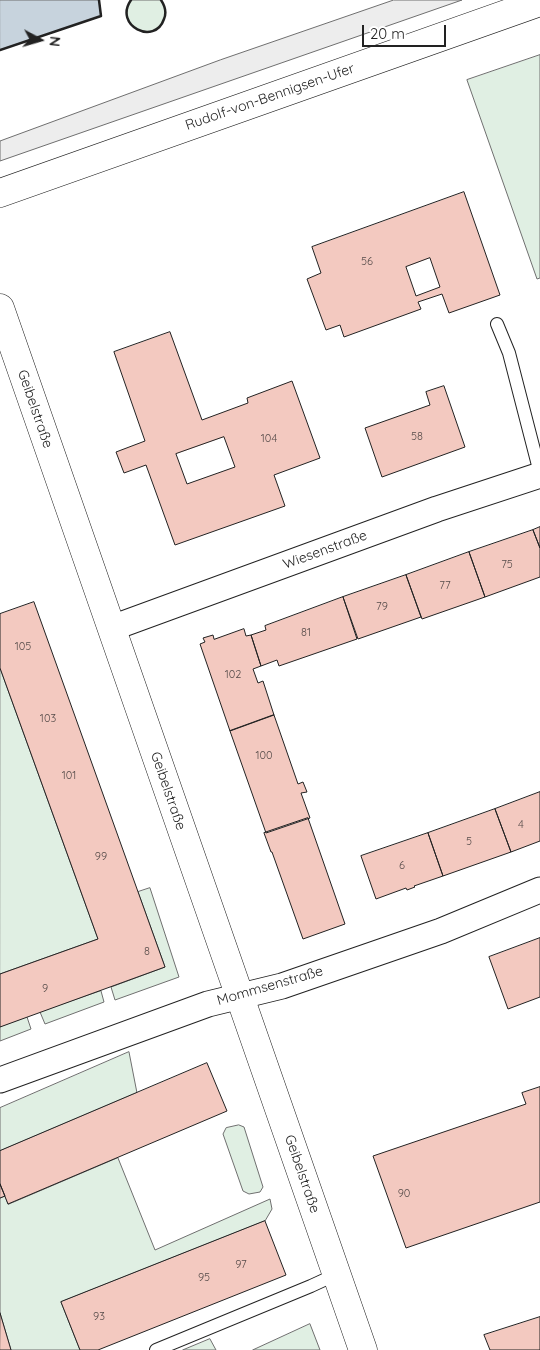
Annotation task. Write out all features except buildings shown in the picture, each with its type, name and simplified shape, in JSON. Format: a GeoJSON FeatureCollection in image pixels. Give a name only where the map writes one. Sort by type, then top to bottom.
{"type":"FeatureCollection","features":[{"type":"Feature","properties":{"kind":"street","name":"Rudolf-von-Bennigsen-Ufer"},"geometry":{"type":"LineString","coordinates":[[0,193],[540,2]]}},
{"type":"Feature","properties":{"kind":"street","name":"Geibelstraße"},"geometry":{"type":"LineString","coordinates":[[0,308],[363,1350]]}},
{"type":"Feature","properties":{"kind":"street","name":"Wiesenstraße"},"geometry":{"type":"LineString","coordinates":[[112,628],[427,512],[540,474]]}},
{"type":"Feature","properties":{"kind":"street","name":"Mommsenstraße"},"geometry":{"type":"LineString","coordinates":[[0,1080],[208,1004],[282,986],[441,931],[540,890]]}},
{"type":"Feature","properties":{"kind":"lane"},"geometry":{"type":"LineString","coordinates":[[497,324],[509,353],[540,474]]}},
{"type":"Feature","properties":{"kind":"lane"},"geometry":{"type":"LineString","coordinates":[[156,1350],[337,1274]]}},
{"type":"Feature","properties":{"kind":"green space"},"geometry":{"type":"Polygon","coordinates":[[[131,0],[161,0],[165,14],[159,27],[153,31],[145,32],[131,25],[127,18],[127,9],[131,0]]]}},
{"type":"Feature","properties":{"kind":"green space"},"geometry":{"type":"Polygon","coordinates":[[[540,55],[540,278],[537,279],[467,80],[540,55]]]}},
{"type":"Feature","properties":{"kind":"green space"},"geometry":{"type":"Polygon","coordinates":[[[0,668],[98,939],[0,974],[0,668]]]}},
{"type":"Feature","properties":{"kind":"green space"},"geometry":{"type":"Polygon","coordinates":[[[150,888],[179,977],[115,1000],[111,987],[165,967],[138,892],[150,888]]]}},
{"type":"Feature","properties":{"kind":"green space"},"geometry":{"type":"Polygon","coordinates":[[[101,991],[104,1002],[45,1024],[40,1012],[101,991]]]}},
{"type":"Feature","properties":{"kind":"green space"},"geometry":{"type":"Polygon","coordinates":[[[27,1017],[31,1029],[0,1041],[0,1027],[27,1017]]]}},
{"type":"Feature","properties":{"kind":"green space"},"geometry":{"type":"Polygon","coordinates":[[[129,1052],[137,1093],[0,1151],[0,1108],[129,1052]]]}},
{"type":"Feature","properties":{"kind":"green space"},"geometry":{"type":"Polygon","coordinates":[[[239,1125],[244,1127],[263,1187],[260,1192],[249,1194],[243,1191],[223,1134],[226,1128],[239,1125]]]}},
{"type":"Feature","properties":{"kind":"green space"},"geometry":{"type":"Polygon","coordinates":[[[118,1158],[155,1250],[270,1199],[272,1209],[265,1221],[61,1302],[80,1350],[11,1350],[0,1313],[0,1198],[5,1196],[8,1204],[118,1158]]]}},
{"type":"Feature","properties":{"kind":"green space"},"geometry":{"type":"Polygon","coordinates":[[[310,1324],[320,1350],[253,1350],[310,1324]]]}},
{"type":"Feature","properties":{"kind":"green space"},"geometry":{"type":"Polygon","coordinates":[[[210,1339],[216,1350],[183,1350],[210,1339]]]}},
{"type":"Feature","properties":{"kind":"shaded area"},"geometry":{"type":"Polygon","coordinates":[[[0,0],[99,0],[101,16],[0,50],[0,0]]]}},
{"type":"Feature","properties":{"kind":"shaded area"},"geometry":{"type":"Polygon","coordinates":[[[394,0],[462,0],[0,161],[0,141],[220,60],[394,0]]]}},
{"type":"Feature","properties":{"kind":"wall"},"geometry":{"type":"LineString","coordinates":[[0,50],[101,16],[99,0]]}},
{"type":"Feature","properties":{"kind":"wall"},"geometry":{"type":"LineString","coordinates":[[131,0],[127,9],[127,18],[131,25],[145,32],[153,31],[159,27],[164,19],[165,9],[161,0]]}}]}
